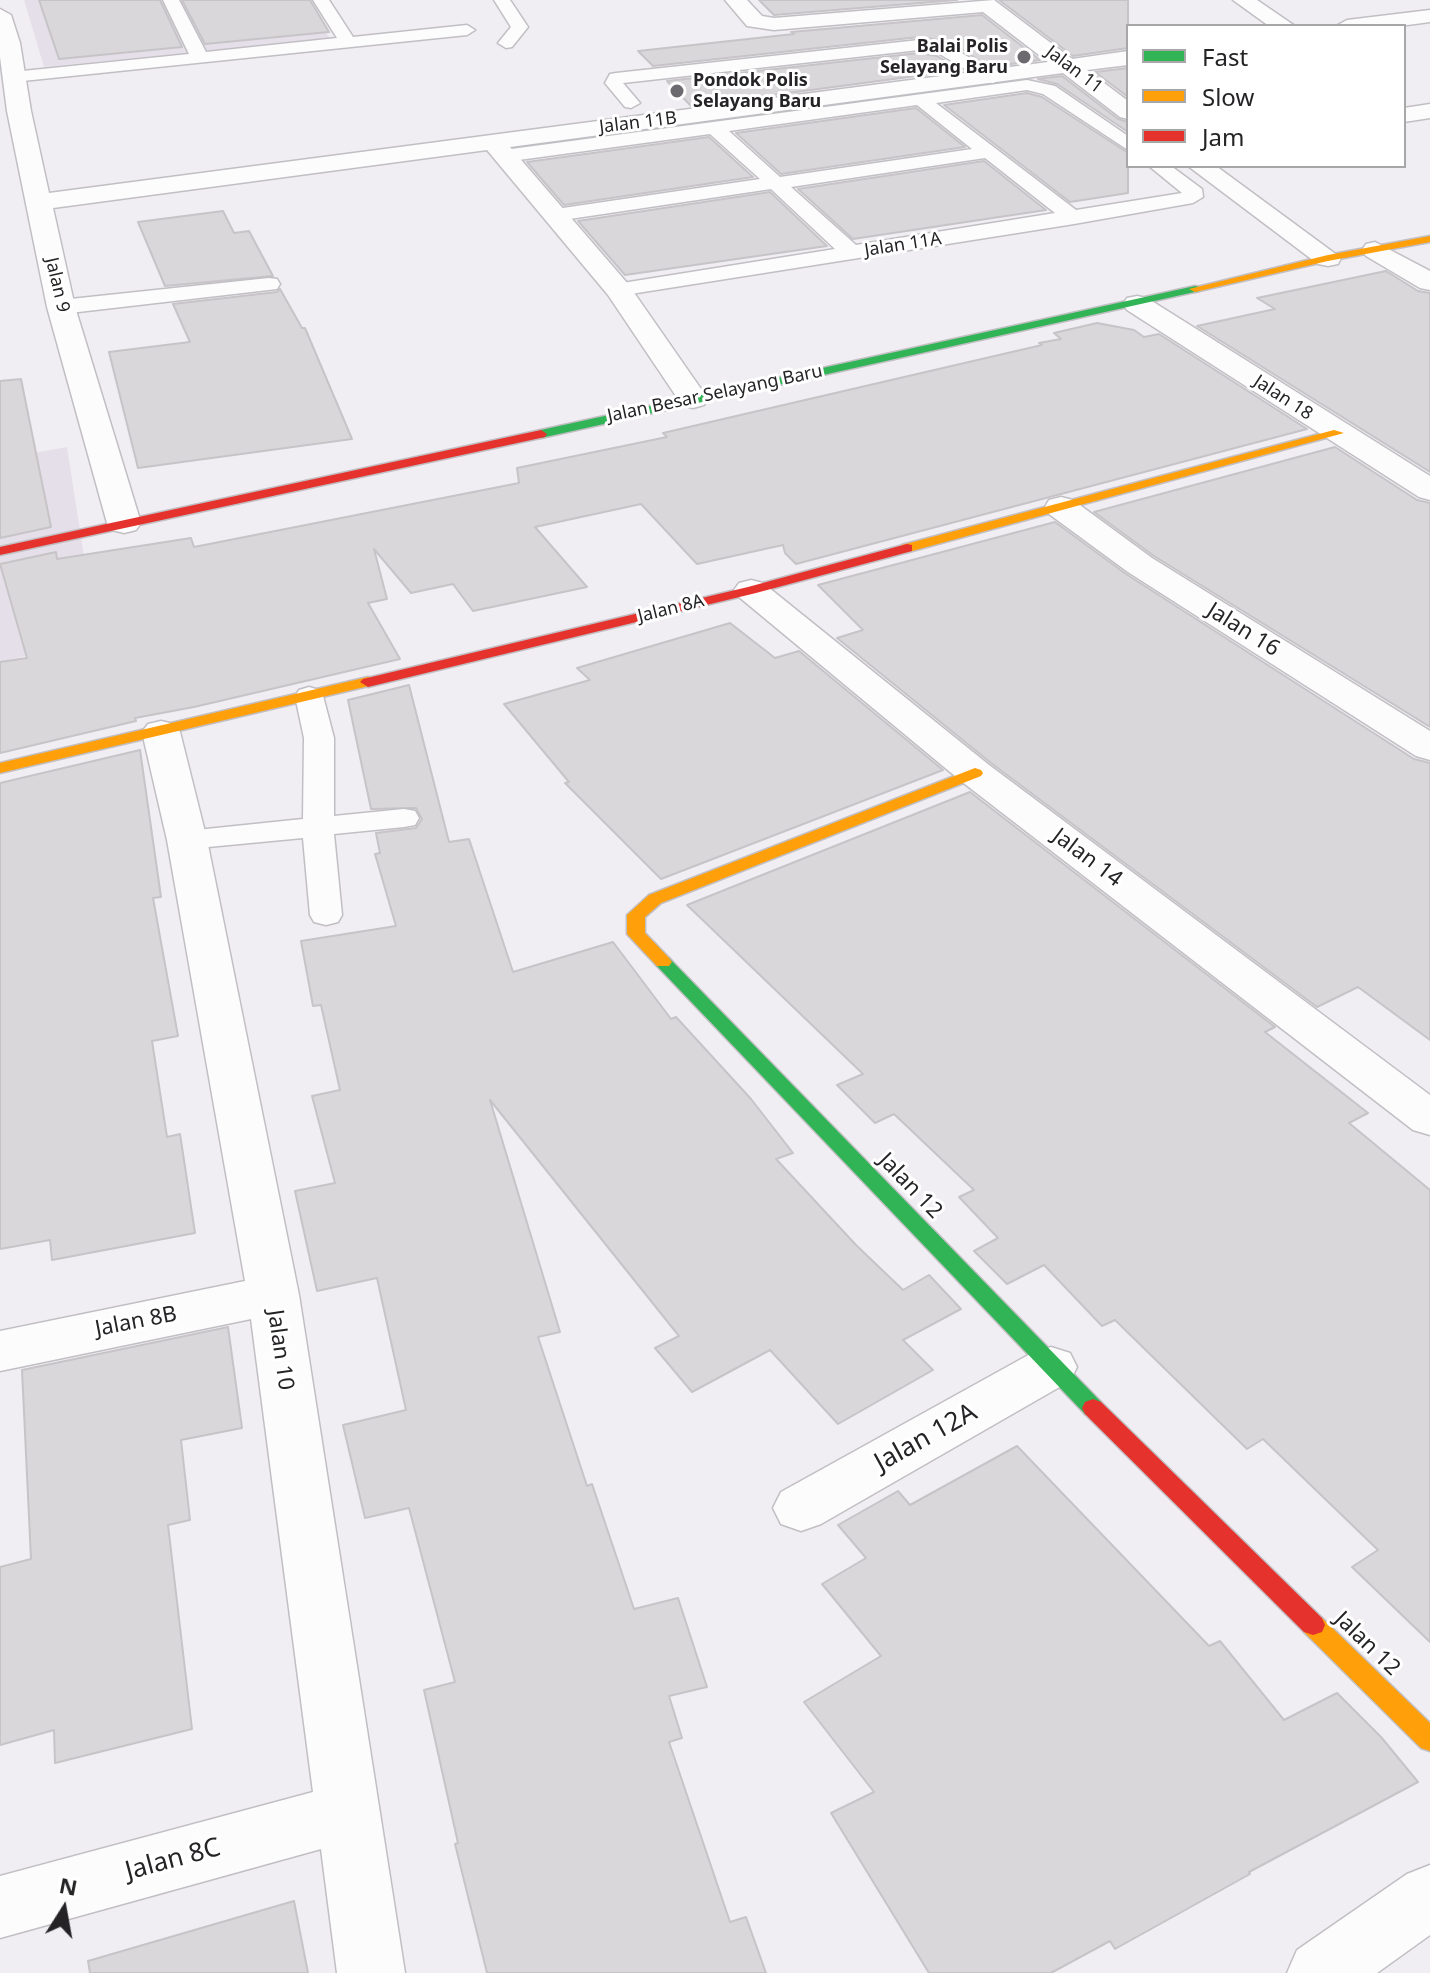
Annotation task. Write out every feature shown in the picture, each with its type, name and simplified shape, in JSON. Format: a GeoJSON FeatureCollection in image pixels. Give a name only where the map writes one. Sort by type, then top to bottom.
{"type":"FeatureCollection","features":[{"type":"Feature","properties":{"kind":"street"},"geometry":{"type":"LineString","coordinates":[[735,0],[755,21],[774,24],[984,2]]}},
{"type":"Feature","properties":{"kind":"street"},"geometry":{"type":"LineString","coordinates":[[1243,0],[1281,24]]}},
{"type":"Feature","properties":{"kind":"street","name":"Jalan 11"},"geometry":{"type":"LineString","coordinates":[[984,2],[1126,110]]}},
{"type":"Feature","properties":{"kind":"street","name":"Jalan 9"},"geometry":{"type":"LineString","coordinates":[[0,15],[61,307],[124,523]]}},
{"type":"Feature","properties":{"kind":"street"},"geometry":{"type":"LineString","coordinates":[[1364,24],[1430,16]]}},
{"type":"Feature","properties":{"kind":"street","name":"Jalan 11B"},"geometry":{"type":"LineString","coordinates":[[38,202],[498,149],[1126,58]]}},
{"type":"Feature","properties":{"kind":"street"},"geometry":{"type":"LineString","coordinates":[[1406,115],[1430,111]]}},
{"type":"Feature","properties":{"kind":"street"},"geometry":{"type":"LineString","coordinates":[[498,149],[618,290],[693,399]]}},
{"type":"Feature","properties":{"kind":"street"},"geometry":{"type":"LineString","coordinates":[[1202,168],[1328,258]]}},
{"type":"Feature","properties":{"kind":"street","name":"Jalan Besar Selayang Baru"},"geometry":{"type":"LineString","coordinates":[[0,551],[1137,304],[1328,258],[1430,239]]}},
{"type":"Feature","properties":{"kind":"street"},"geometry":{"type":"LineString","coordinates":[[1375,250],[1430,282]]}},
{"type":"Feature","properties":{"kind":"street","name":"Jalan 18"},"geometry":{"type":"LineString","coordinates":[[1137,304],[1430,490]]}},
{"type":"Feature","properties":{"kind":"street","name":"Jalan 8A"},"geometry":{"type":"LineString","coordinates":[[0,768],[751,590],[1338,433]]}},
{"type":"Feature","properties":{"kind":"street","name":"Jalan 16"},"geometry":{"type":"LineString","coordinates":[[1061,507],[1140,565],[1430,748]]}},
{"type":"Feature","properties":{"kind":"street","name":"Jalan 14"},"geometry":{"type":"LineString","coordinates":[[751,590],[975,773],[1430,1119]]}},
{"type":"Feature","properties":{"kind":"street","name":"Jalan 10"},"geometry":{"type":"LineString","coordinates":[[161,732],[187,840],[273,1295],[371,1973]]}},
{"type":"Feature","properties":{"kind":"street","name":"Jalan 12"},"geometry":{"type":"LineString","coordinates":[[975,773],[655,899],[636,915],[636,934],[1051,1367],[1430,1740]]}},
{"type":"Feature","properties":{"kind":"street","name":"Jalan 8B"},"geometry":{"type":"LineString","coordinates":[[0,1351],[273,1295]]}},
{"type":"Feature","properties":{"kind":"street","name":"Jalan 12A"},"geometry":{"type":"LineString","coordinates":[[801,1508],[1051,1367]]}},
{"type":"Feature","properties":{"kind":"street","name":"Jalan 8C"},"geometry":{"type":"LineString","coordinates":[[0,1907],[347,1812]]}},
{"type":"Feature","properties":{"kind":"street"},"geometry":{"type":"LineString","coordinates":[[1321,1973],[1430,1896]]}},
{"type":"Feature","properties":{"kind":"lane"},"geometry":{"type":"LineString","coordinates":[[171,0],[200,58]]}},
{"type":"Feature","properties":{"kind":"lane"},"geometry":{"type":"LineString","coordinates":[[321,0],[348,43]]}},
{"type":"Feature","properties":{"kind":"lane"},"geometry":{"type":"LineString","coordinates":[[502,0],[520,27],[506,43]]}},
{"type":"Feature","properties":{"kind":"lane"},"geometry":{"type":"LineString","coordinates":[[13,77],[467,30]]}},
{"type":"Feature","properties":{"kind":"lane"},"geometry":{"type":"LineString","coordinates":[[631,103],[614,83],[616,78],[919,45],[943,49],[993,78]]}},
{"type":"Feature","properties":{"kind":"lane"},"geometry":{"type":"LineString","coordinates":[[498,149],[714,127],[1039,86],[1126,143]]}},
{"type":"Feature","properties":{"kind":"lane"},"geometry":{"type":"LineString","coordinates":[[921,100],[1074,218]]}},
{"type":"Feature","properties":{"kind":"lane"},"geometry":{"type":"LineString","coordinates":[[714,127],[852,253]]}},
{"type":"Feature","properties":{"kind":"lane"},"geometry":{"type":"LineString","coordinates":[[556,215],[988,152]]}},
{"type":"Feature","properties":{"kind":"lane"},"geometry":{"type":"LineString","coordinates":[[1165,170],[1202,168]]}},
{"type":"Feature","properties":{"kind":"lane","name":"Jalan 11A"},"geometry":{"type":"LineString","coordinates":[[618,290],[1188,200],[1195,193],[1165,170]]}},
{"type":"Feature","properties":{"kind":"lane"},"geometry":{"type":"LineString","coordinates":[[61,307],[269,284]]}},
{"type":"Feature","properties":{"kind":"lane"},"geometry":{"type":"LineString","coordinates":[[309,696],[319,738],[318,826],[326,915]]}},
{"type":"Feature","properties":{"kind":"lane"},"geometry":{"type":"LineString","coordinates":[[187,840],[404,818]]}},
{"type":"Feature","properties":{"kind":"shaded area"},"geometry":{"type":"Polygon","coordinates":[[[24,0],[306,0],[330,39],[44,67],[24,0]]]}},
{"type":"Feature","properties":{"kind":"shaded area"},"geometry":{"type":"Polygon","coordinates":[[[67,447],[97,639],[0,662],[0,459],[67,447]]]}},
{"type":"Feature","properties":{"kind":"building"},"geometry":{"type":"Polygon","coordinates":[[[39,0],[160,0],[182,47],[59,59],[39,0]]]}},
{"type":"Feature","properties":{"kind":"building"},"geometry":{"type":"Polygon","coordinates":[[[182,0],[310,0],[329,32],[205,44],[182,0]]]}},
{"type":"Feature","properties":{"kind":"building"},"geometry":{"type":"Polygon","coordinates":[[[759,0],[957,0],[774,15],[759,0]]]}},
{"type":"Feature","properties":{"kind":"building"},"geometry":{"type":"Polygon","coordinates":[[[999,0],[1128,0],[1126,48],[1073,56],[999,0]]]}},
{"type":"Feature","properties":{"kind":"building"},"geometry":{"type":"Polygon","coordinates":[[[982,15],[1040,60],[989,67],[951,42],[919,37],[653,66],[638,51],[794,34],[791,32],[982,15]]]}},
{"type":"Feature","properties":{"kind":"building"},"geometry":{"type":"Polygon","coordinates":[[[919,53],[937,56],[961,70],[691,106],[667,81],[919,53]]]}},
{"type":"Feature","properties":{"kind":"building"},"geometry":{"type":"Polygon","coordinates":[[[1126,68],[1126,95],[1095,72],[1126,68]]]}},
{"type":"Feature","properties":{"kind":"building"},"geometry":{"type":"Polygon","coordinates":[[[1062,76],[1118,119],[1126,121],[1126,131],[1057,84],[1038,79],[1062,76]]]}},
{"type":"Feature","properties":{"kind":"building"},"geometry":{"type":"Polygon","coordinates":[[[1027,93],[1042,97],[1126,152],[1128,193],[1070,202],[944,105],[1027,93]]]}},
{"type":"Feature","properties":{"kind":"building"},"geometry":{"type":"Polygon","coordinates":[[[916,108],[965,147],[781,174],[736,133],[916,108]]]}},
{"type":"Feature","properties":{"kind":"building"},"geometry":{"type":"Polygon","coordinates":[[[709,137],[753,177],[564,205],[527,162],[709,137]]]}},
{"type":"Feature","properties":{"kind":"building"},"geometry":{"type":"Polygon","coordinates":[[[984,161],[1046,210],[853,239],[798,189],[984,161]]]}},
{"type":"Feature","properties":{"kind":"building"},"geometry":{"type":"Polygon","coordinates":[[[770,192],[827,246],[625,275],[578,221],[770,192]]]}},
{"type":"Feature","properties":{"kind":"building"},"geometry":{"type":"Polygon","coordinates":[[[223,211],[234,233],[249,231],[273,276],[165,286],[138,222],[223,211]]]}},
{"type":"Feature","properties":{"kind":"building"},"geometry":{"type":"Polygon","coordinates":[[[1386,271],[1418,291],[1430,293],[1430,472],[1197,326],[1275,309],[1257,298],[1386,271]]]}},
{"type":"Feature","properties":{"kind":"building"},"geometry":{"type":"Polygon","coordinates":[[[280,289],[302,328],[305,328],[352,439],[138,468],[109,352],[190,342],[173,304],[277,292],[280,289]]]}},
{"type":"Feature","properties":{"kind":"building"},"geometry":{"type":"Polygon","coordinates":[[[1097,323],[1134,330],[1144,337],[1159,334],[1307,429],[796,564],[785,553],[783,545],[697,564],[641,504],[535,527],[587,587],[473,611],[453,584],[411,593],[374,549],[387,599],[368,603],[400,659],[135,718],[136,721],[0,753],[0,662],[27,658],[0,564],[56,552],[57,559],[191,538],[194,547],[519,483],[517,468],[667,437],[663,433],[1042,345],[1039,343],[1061,339],[1054,333],[1097,323]]]}},
{"type":"Feature","properties":{"kind":"building"},"geometry":{"type":"Polygon","coordinates":[[[21,379],[51,527],[0,538],[0,381],[21,379]]]}},
{"type":"Feature","properties":{"kind":"building"},"geometry":{"type":"Polygon","coordinates":[[[1335,447],[1417,500],[1430,503],[1430,727],[1154,556],[1094,512],[1335,447]]]}},
{"type":"Feature","properties":{"kind":"building"},"geometry":{"type":"Polygon","coordinates":[[[1055,522],[1126,574],[1414,759],[1430,763],[1430,1040],[1358,987],[1317,1007],[991,763],[837,638],[863,630],[818,585],[1055,522]]]}},
{"type":"Feature","properties":{"kind":"building"},"geometry":{"type":"Polygon","coordinates":[[[730,623],[775,658],[799,651],[943,770],[661,879],[565,783],[569,782],[504,704],[590,680],[577,668],[730,623]]]}},
{"type":"Feature","properties":{"kind":"building"},"geometry":{"type":"Polygon","coordinates":[[[409,685],[449,842],[469,839],[513,972],[613,942],[671,1019],[676,1017],[751,1099],[793,1153],[776,1159],[856,1245],[903,1290],[929,1275],[961,1309],[903,1340],[933,1370],[838,1424],[770,1350],[692,1392],[655,1348],[679,1336],[490,1100],[560,1332],[538,1337],[587,1486],[592,1484],[634,1609],[678,1598],[707,1687],[669,1696],[682,1738],[669,1742],[730,1922],[746,1917],[766,1973],[487,1973],[455,1844],[458,1843],[424,1690],[455,1682],[409,1508],[365,1518],[343,1425],[406,1410],[377,1278],[317,1291],[295,1191],[335,1183],[312,1096],[340,1090],[321,1005],[313,1006],[301,941],[396,926],[375,854],[380,853],[376,833],[416,828],[422,819],[416,808],[371,809],[348,700],[409,685]]]}},
{"type":"Feature","properties":{"kind":"building"},"geometry":{"type":"Polygon","coordinates":[[[140,750],[161,897],[153,898],[178,1036],[152,1041],[167,1137],[180,1134],[195,1233],[52,1260],[50,1240],[0,1249],[0,783],[140,750]]]}},
{"type":"Feature","properties":{"kind":"building"},"geometry":{"type":"Polygon","coordinates":[[[970,792],[1275,1027],[1265,1032],[1368,1113],[1349,1123],[1430,1190],[1430,1642],[1352,1567],[1378,1550],[1263,1439],[1247,1449],[1115,1320],[1102,1326],[1044,1265],[1007,1284],[974,1251],[998,1238],[959,1197],[974,1190],[894,1114],[875,1123],[837,1085],[863,1074],[687,905],[970,792]]]}},
{"type":"Feature","properties":{"kind":"building"},"geometry":{"type":"Polygon","coordinates":[[[228,1327],[242,1428],[181,1440],[190,1520],[168,1525],[192,1729],[55,1763],[54,1730],[0,1745],[0,1567],[31,1559],[22,1370],[228,1327]]]}},
{"type":"Feature","properties":{"kind":"building"},"geometry":{"type":"Polygon","coordinates":[[[1017,1446],[1209,1646],[1220,1641],[1284,1720],[1337,1693],[1381,1737],[1418,1782],[1249,1872],[1115,1949],[1110,1941],[1051,1973],[929,1973],[831,1813],[874,1792],[804,1702],[881,1656],[822,1584],[866,1558],[838,1525],[898,1491],[910,1505],[1017,1446]]]}},
{"type":"Feature","properties":{"kind":"building"},"geometry":{"type":"Polygon","coordinates":[[[294,1901],[308,1973],[90,1973],[88,1961],[294,1901]]]}},
{"type":"Feature","properties":{"kind":"traffic: fast"},"geometry":{"type":"LineString","coordinates":[[541,434],[1195,289]]}},
{"type":"Feature","properties":{"kind":"traffic: fast"},"geometry":{"type":"LineString","coordinates":[[663,962],[1093,1408]]}},
{"type":"Feature","properties":{"kind":"traffic: slow"},"geometry":{"type":"LineString","coordinates":[[1195,289],[1328,258],[1430,239]]}},
{"type":"Feature","properties":{"kind":"traffic: slow"},"geometry":{"type":"LineString","coordinates":[[907,548],[1338,433]]}},
{"type":"Feature","properties":{"kind":"traffic: slow"},"geometry":{"type":"LineString","coordinates":[[0,768],[368,682]]}},
{"type":"Feature","properties":{"kind":"traffic: slow"},"geometry":{"type":"LineString","coordinates":[[663,962],[636,934],[636,915],[655,899],[975,773]]}},
{"type":"Feature","properties":{"kind":"traffic: slow"},"geometry":{"type":"LineString","coordinates":[[1313,1625],[1430,1740]]}},
{"type":"Feature","properties":{"kind":"traffic: jam"},"geometry":{"type":"LineString","coordinates":[[0,551],[541,434]]}},
{"type":"Feature","properties":{"kind":"traffic: jam"},"geometry":{"type":"LineString","coordinates":[[368,682],[751,590],[907,548]]}},
{"type":"Feature","properties":{"kind":"traffic: jam"},"geometry":{"type":"LineString","coordinates":[[1093,1408],[1313,1625]]}},
{"type":"Feature","properties":{"kind":"place","name":"Balai Polis Selayang Baru"},"geometry":{"type":"Point","coordinates":[1024,57]}},
{"type":"Feature","properties":{"kind":"place","name":"Pondok Polis Selayang Baru"},"geometry":{"type":"Point","coordinates":[677,91]}}]}
